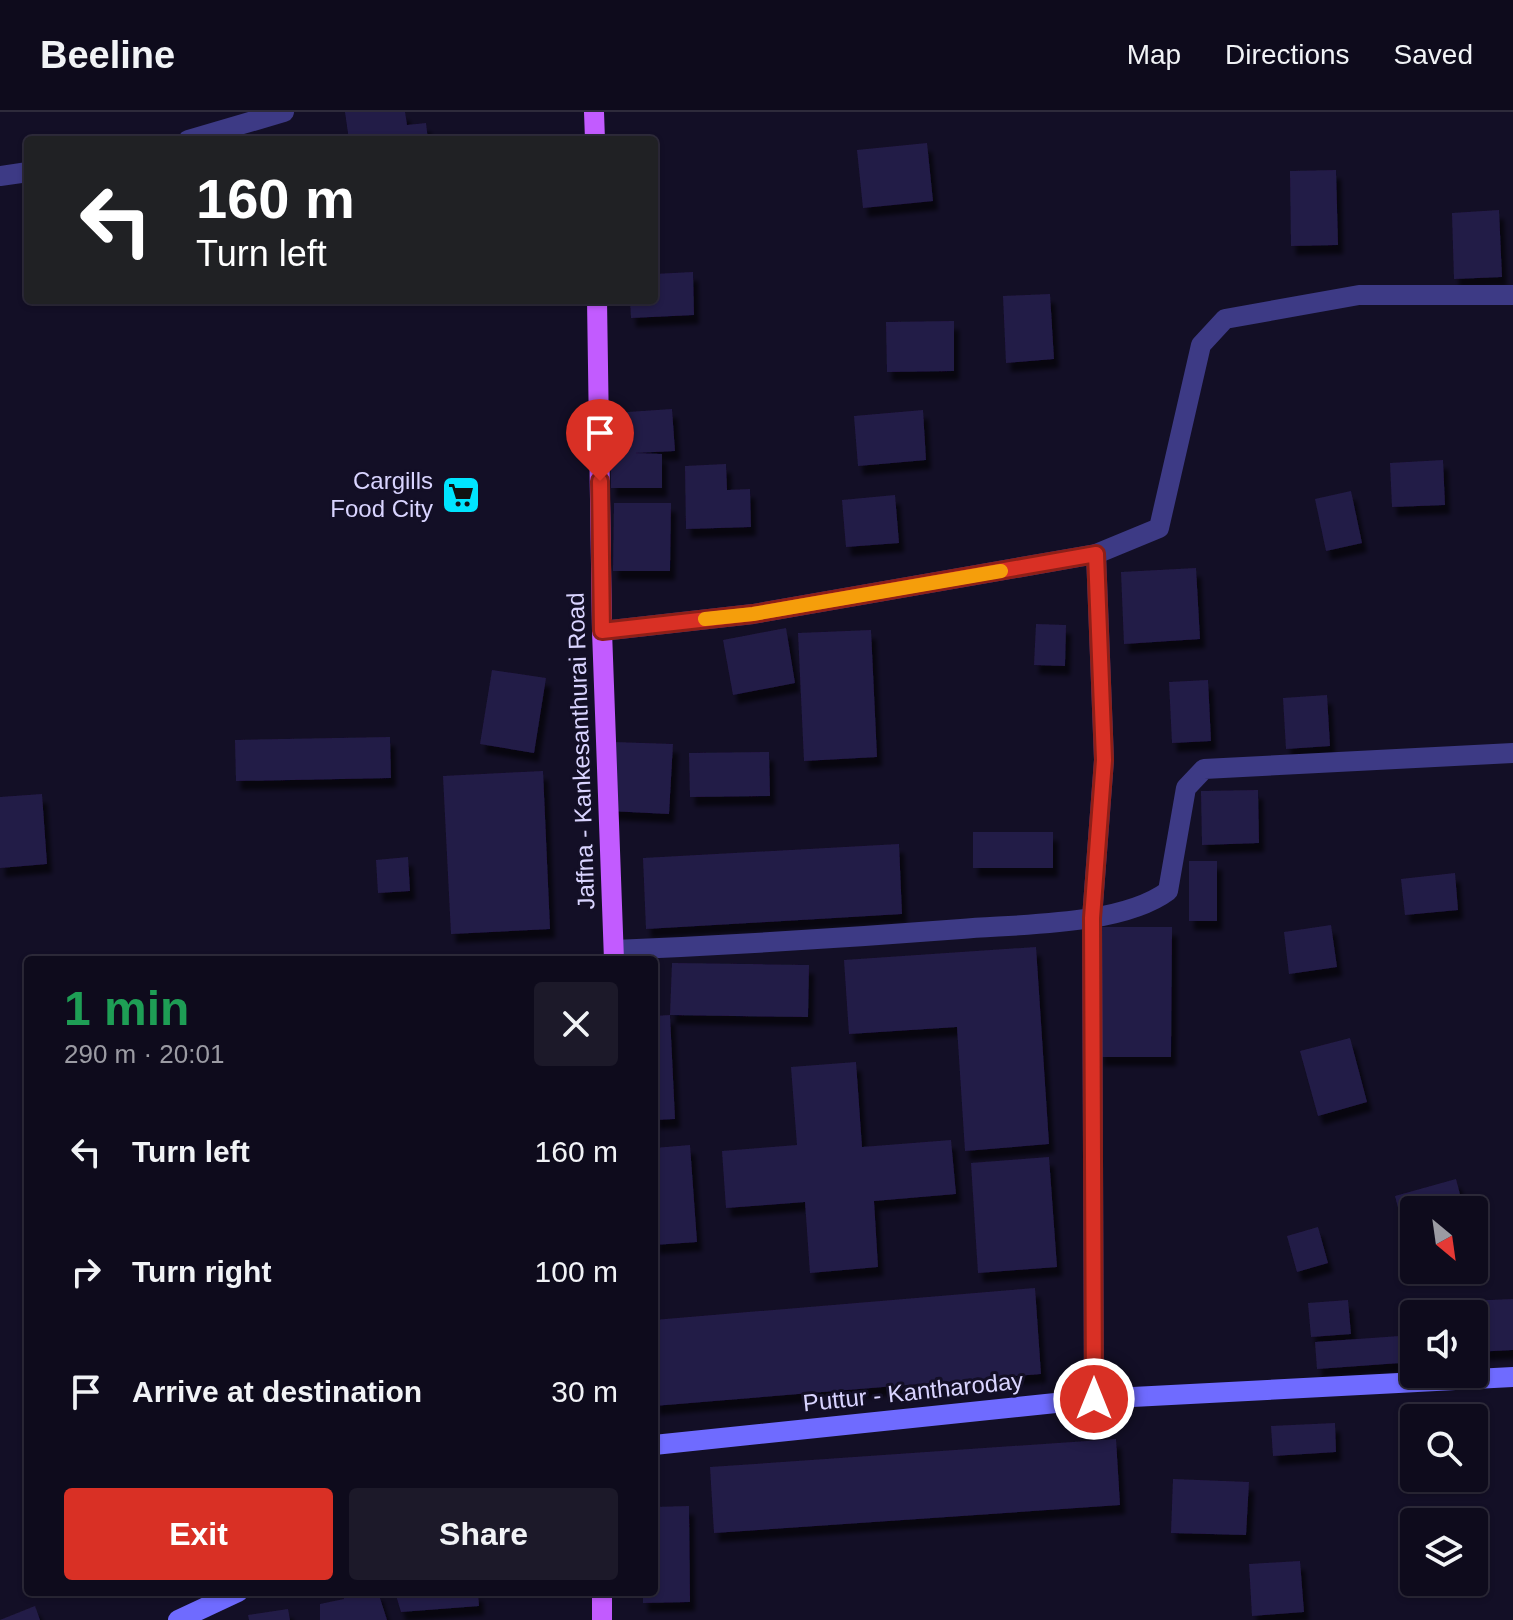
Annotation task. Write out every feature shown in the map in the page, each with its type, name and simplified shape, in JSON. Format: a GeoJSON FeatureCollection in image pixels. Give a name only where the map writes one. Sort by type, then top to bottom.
{"type":"FeatureCollection","features":[{"type":"Feature","properties":{"kind":"main road"},"geometry":{"type":"LineString","coordinates":[[594,112],[595,136]]}},
{"type":"Feature","properties":{"kind":"main road","name":"Jaffna - Kankesanthurai Road"},"geometry":{"type":"LineString","coordinates":[[597,304],[602,631],[614,955]]}},
{"type":"Feature","properties":{"kind":"main road","name":"Puttur - Kantharoday"},"geometry":{"type":"LineString","coordinates":[[658,1445],[1094,1399],[1513,1377]]}},
{"type":"Feature","properties":{"kind":"main road"},"geometry":{"type":"LineString","coordinates":[[178,1620],[229,1596]]}},
{"type":"Feature","properties":{"kind":"main road"},"geometry":{"type":"LineString","coordinates":[[602,1596],[602,1620]]}},
{"type":"Feature","properties":{"kind":"street"},"geometry":{"type":"LineString","coordinates":[[202,136],[284,112]]}},
{"type":"Feature","properties":{"kind":"street"},"geometry":{"type":"LineString","coordinates":[[0,176],[24,173]]}},
{"type":"Feature","properties":{"kind":"street"},"geometry":{"type":"LineString","coordinates":[[602,631],[753,614],[1096,554],[1159,528],[1201,345],[1225,319],[1359,295],[1513,295]]}},
{"type":"Feature","properties":{"kind":"street"},"geometry":{"type":"LineString","coordinates":[[1094,1399],[1092,918],[1104,760],[1096,554]]}},
{"type":"Feature","properties":{"kind":"street"},"geometry":{"type":"LineString","coordinates":[[614,955],[1092,918],[1155,900],[1168,891],[1186,788],[1204,769],[1513,753]]}},
{"type":"Feature","properties":{"kind":"building"},"geometry":{"type":"Polygon","coordinates":[[[345,112],[405,112],[407,125],[426,123],[428,136],[348,136],[345,112]]]}},
{"type":"Feature","properties":{"kind":"building"},"geometry":{"type":"Polygon","coordinates":[[[927,143],[933,201],[863,208],[857,150],[927,143]]]}},
{"type":"Feature","properties":{"kind":"building"},"geometry":{"type":"Polygon","coordinates":[[[1336,170],[1338,245],[1291,246],[1290,171],[1336,170]]]}},
{"type":"Feature","properties":{"kind":"building"},"geometry":{"type":"Polygon","coordinates":[[[1499,210],[1502,277],[1454,279],[1452,213],[1499,210]]]}},
{"type":"Feature","properties":{"kind":"building"},"geometry":{"type":"Polygon","coordinates":[[[693,272],[694,315],[631,318],[630,304],[658,304],[658,274],[693,272]]]}},
{"type":"Feature","properties":{"kind":"building"},"geometry":{"type":"Polygon","coordinates":[[[1050,294],[1054,359],[1006,363],[1003,296],[1050,294]]]}},
{"type":"Feature","properties":{"kind":"building"},"geometry":{"type":"Polygon","coordinates":[[[954,321],[954,371],[887,372],[886,322],[954,321]]]}},
{"type":"Feature","properties":{"kind":"building"},"geometry":{"type":"Polygon","coordinates":[[[672,409],[675,451],[634,453],[662,454],[662,488],[611,488],[611,455],[616,454],[613,413],[672,409]]]}},
{"type":"Feature","properties":{"kind":"building"},"geometry":{"type":"Polygon","coordinates":[[[923,410],[926,460],[858,466],[854,416],[923,410]]]}},
{"type":"Feature","properties":{"kind":"building"},"geometry":{"type":"Polygon","coordinates":[[[1443,460],[1445,505],[1392,507],[1390,463],[1443,460]]]}},
{"type":"Feature","properties":{"kind":"building"},"geometry":{"type":"Polygon","coordinates":[[[726,464],[727,490],[750,489],[751,527],[686,529],[685,466],[726,464]]]}},
{"type":"Feature","properties":{"kind":"building"},"geometry":{"type":"Polygon","coordinates":[[[1351,491],[1362,543],[1326,551],[1315,499],[1351,491]]]}},
{"type":"Feature","properties":{"kind":"building"},"geometry":{"type":"Polygon","coordinates":[[[895,495],[899,543],[846,547],[842,500],[895,495]]]}},
{"type":"Feature","properties":{"kind":"building"},"geometry":{"type":"Polygon","coordinates":[[[614,503],[671,503],[670,571],[613,571],[614,503]]]}},
{"type":"Feature","properties":{"kind":"building"},"geometry":{"type":"Polygon","coordinates":[[[1196,568],[1200,639],[1124,644],[1121,572],[1196,568]]]}},
{"type":"Feature","properties":{"kind":"building"},"geometry":{"type":"Polygon","coordinates":[[[1036,624],[1066,625],[1065,666],[1034,665],[1036,624]]]}},
{"type":"Feature","properties":{"kind":"building"},"geometry":{"type":"Polygon","coordinates":[[[786,628],[795,683],[733,695],[723,640],[786,628]]]}},
{"type":"Feature","properties":{"kind":"building"},"geometry":{"type":"Polygon","coordinates":[[[871,630],[877,757],[804,761],[798,633],[871,630]]]}},
{"type":"Feature","properties":{"kind":"building"},"geometry":{"type":"Polygon","coordinates":[[[492,670],[546,678],[534,753],[480,744],[492,670]]]}},
{"type":"Feature","properties":{"kind":"building"},"geometry":{"type":"Polygon","coordinates":[[[1208,680],[1211,741],[1172,743],[1169,682],[1208,680]]]}},
{"type":"Feature","properties":{"kind":"building"},"geometry":{"type":"Polygon","coordinates":[[[1327,695],[1330,746],[1286,749],[1283,698],[1327,695]]]}},
{"type":"Feature","properties":{"kind":"building"},"geometry":{"type":"Polygon","coordinates":[[[390,737],[391,778],[236,781],[235,740],[390,737]]]}},
{"type":"Feature","properties":{"kind":"building"},"geometry":{"type":"Polygon","coordinates":[[[613,742],[673,744],[669,814],[609,811],[613,742]]]}},
{"type":"Feature","properties":{"kind":"building"},"geometry":{"type":"Polygon","coordinates":[[[769,752],[770,796],[690,797],[689,753],[769,752]]]}},
{"type":"Feature","properties":{"kind":"building"},"geometry":{"type":"Polygon","coordinates":[[[543,771],[550,929],[451,934],[443,776],[543,771]]]}},
{"type":"Feature","properties":{"kind":"building"},"geometry":{"type":"Polygon","coordinates":[[[1258,790],[1259,843],[1202,845],[1201,791],[1258,790]]]}},
{"type":"Feature","properties":{"kind":"building"},"geometry":{"type":"Polygon","coordinates":[[[42,794],[47,864],[0,868],[0,797],[42,794]]]}},
{"type":"Feature","properties":{"kind":"building"},"geometry":{"type":"Polygon","coordinates":[[[973,832],[1053,832],[1053,868],[973,868],[973,832]]]}},
{"type":"Feature","properties":{"kind":"building"},"geometry":{"type":"Polygon","coordinates":[[[899,844],[902,914],[646,929],[643,858],[899,844]]]}},
{"type":"Feature","properties":{"kind":"building"},"geometry":{"type":"Polygon","coordinates":[[[408,857],[410,891],[378,893],[376,860],[408,857]]]}},
{"type":"Feature","properties":{"kind":"building"},"geometry":{"type":"Polygon","coordinates":[[[1189,861],[1217,861],[1217,921],[1189,921],[1189,861]]]}},
{"type":"Feature","properties":{"kind":"building"},"geometry":{"type":"Polygon","coordinates":[[[1455,873],[1458,910],[1405,915],[1401,879],[1455,873]]]}},
{"type":"Feature","properties":{"kind":"building"},"geometry":{"type":"Polygon","coordinates":[[[1331,925],[1337,967],[1289,974],[1284,932],[1331,925]]]}},
{"type":"Feature","properties":{"kind":"building"},"geometry":{"type":"Polygon","coordinates":[[[1100,927],[1172,927],[1171,1057],[1099,1057],[1100,927]]]}},
{"type":"Feature","properties":{"kind":"building"},"geometry":{"type":"Polygon","coordinates":[[[1036,947],[1049,1144],[965,1151],[957,1027],[849,1034],[844,960],[1036,947]]]}},
{"type":"Feature","properties":{"kind":"building"},"geometry":{"type":"Polygon","coordinates":[[[672,963],[809,965],[808,1017],[670,1015],[672,963]]]}},
{"type":"Feature","properties":{"kind":"building"},"geometry":{"type":"Polygon","coordinates":[[[670,1015],[675,1119],[658,1120],[658,1016],[670,1015]]]}},
{"type":"Feature","properties":{"kind":"building"},"geometry":{"type":"Polygon","coordinates":[[[1350,1038],[1367,1102],[1318,1116],[1300,1051],[1350,1038]]]}},
{"type":"Feature","properties":{"kind":"building"},"geometry":{"type":"Polygon","coordinates":[[[856,1062],[862,1147],[951,1140],[956,1194],[874,1201],[878,1267],[810,1273],[805,1202],[726,1208],[722,1151],[797,1145],[791,1067],[856,1062]]]}},
{"type":"Feature","properties":{"kind":"building"},"geometry":{"type":"Polygon","coordinates":[[[690,1145],[697,1242],[658,1245],[658,1148],[690,1145]]]}},
{"type":"Feature","properties":{"kind":"building"},"geometry":{"type":"Polygon","coordinates":[[[1049,1157],[1057,1267],[978,1273],[971,1163],[1049,1157]]]}},
{"type":"Feature","properties":{"kind":"building"},"geometry":{"type":"Polygon","coordinates":[[[1456,1179],[1460,1196],[1400,1196],[1400,1215],[1395,1196],[1456,1179]]]}},
{"type":"Feature","properties":{"kind":"building"},"geometry":{"type":"Polygon","coordinates":[[[1318,1227],[1328,1263],[1297,1272],[1287,1236],[1318,1227]]]}},
{"type":"Feature","properties":{"kind":"building"},"geometry":{"type":"Polygon","coordinates":[[[1035,1288],[1041,1374],[658,1406],[658,1320],[1035,1288]]]}},
{"type":"Feature","properties":{"kind":"building"},"geometry":{"type":"Polygon","coordinates":[[[1513,1299],[1513,1350],[1488,1351],[1488,1300],[1513,1299]]]}},
{"type":"Feature","properties":{"kind":"building"},"geometry":{"type":"Polygon","coordinates":[[[1348,1300],[1351,1334],[1311,1337],[1308,1303],[1348,1300]]]}},
{"type":"Feature","properties":{"kind":"building"},"geometry":{"type":"Polygon","coordinates":[[[1400,1336],[1400,1363],[1317,1369],[1315,1342],[1400,1336]]]}},
{"type":"Feature","properties":{"kind":"building"},"geometry":{"type":"Polygon","coordinates":[[[1335,1423],[1336,1452],[1273,1456],[1271,1426],[1335,1423]]]}},
{"type":"Feature","properties":{"kind":"building"},"geometry":{"type":"Polygon","coordinates":[[[1116,1439],[1120,1505],[714,1533],[710,1467],[1116,1439]]]}},
{"type":"Feature","properties":{"kind":"building"},"geometry":{"type":"Polygon","coordinates":[[[1173,1479],[1249,1482],[1246,1535],[1171,1533],[1173,1479]]]}},
{"type":"Feature","properties":{"kind":"building"},"geometry":{"type":"Polygon","coordinates":[[[689,1506],[690,1602],[643,1603],[643,1596],[658,1596],[658,1507],[689,1506]]]}},
{"type":"Feature","properties":{"kind":"building"},"geometry":{"type":"Polygon","coordinates":[[[1300,1561],[1304,1612],[1252,1616],[1249,1564],[1300,1561]]]}},
{"type":"Feature","properties":{"kind":"building"},"geometry":{"type":"Polygon","coordinates":[[[343,1596],[379,1596],[387,1620],[320,1620],[320,1604],[344,1599],[343,1596]]]}},
{"type":"Feature","properties":{"kind":"building"},"geometry":{"type":"Polygon","coordinates":[[[396,1596],[478,1596],[479,1606],[401,1612],[396,1596]]]}},
{"type":"Feature","properties":{"kind":"building"},"geometry":{"type":"Polygon","coordinates":[[[35,1606],[40,1620],[0,1620],[35,1606]]]}},
{"type":"Feature","properties":{"kind":"building"},"geometry":{"type":"Polygon","coordinates":[[[288,1609],[290,1620],[249,1620],[248,1615],[288,1609]]]}},
{"type":"Feature","properties":{"kind":"slow traffic"},"geometry":{"type":"LineString","coordinates":[[705,619],[753,614],[1001,571]]}},
{"type":"Feature","properties":{"kind":"place","name":"Cargills Food City"},"geometry":{"type":"Point","coordinates":[461,495]}},
{"type":"Feature","properties":{"kind":"route"},"geometry":{"type":"LineString","coordinates":[[600,481],[602,631],[753,614],[1096,554],[1104,760],[1092,918],[1094,1399]]}}]}
